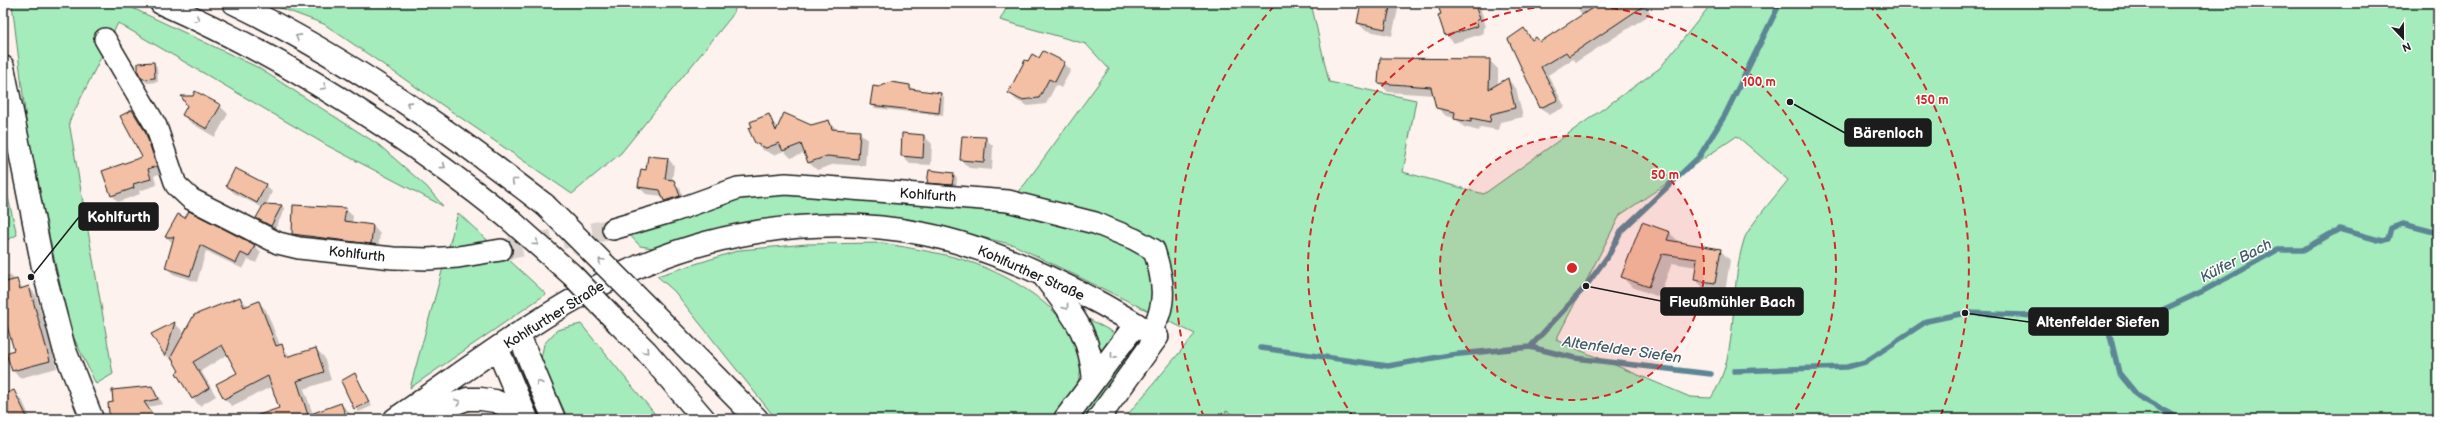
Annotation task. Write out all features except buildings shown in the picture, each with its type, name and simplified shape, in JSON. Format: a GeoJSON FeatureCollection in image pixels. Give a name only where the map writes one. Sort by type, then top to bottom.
{"type":"FeatureCollection","features":[{"type":"Feature","properties":{"kind":"main road"},"geometry":{"type":"LineString","coordinates":[[161,3],[233,36],[345,99],[411,143],[507,217],[572,275],[646,350],[704,419]]}},
{"type":"Feature","properties":{"kind":"main road"},"geometry":{"type":"LineString","coordinates":[[234,3],[304,40],[427,116],[545,205],[757,419]]}},
{"type":"Feature","properties":{"kind":"main road"},"geometry":{"type":"LineString","coordinates":[[3,67],[44,272],[64,348],[92,419]]}},
{"type":"Feature","properties":{"kind":"main road","name":"Kohlfurther Straße"},"geometry":{"type":"LineString","coordinates":[[401,415],[562,306],[603,283],[657,259],[723,240],[788,228],[867,226],[923,234],[975,248],[1043,275],[1147,331]]}},
{"type":"Feature","properties":{"kind":"main road"},"geometry":{"type":"LineString","coordinates":[[1043,275],[1079,323],[1086,338],[1090,352],[1094,380]]}},
{"type":"Feature","properties":{"kind":"main road"},"geometry":{"type":"LineString","coordinates":[[1065,419],[1094,380],[1147,331]]}},
{"type":"Feature","properties":{"kind":"main road"},"geometry":{"type":"LineString","coordinates":[[1098,419],[1147,331]]}},
{"type":"Feature","properties":{"kind":"main road"},"geometry":{"type":"LineString","coordinates":[[519,335],[554,419]]}},
{"type":"Feature","properties":{"kind":"main road"},"geometry":{"type":"LineString","coordinates":[[498,350],[526,416]]}},
{"type":"Feature","properties":{"kind":"main road"},"geometry":{"type":"LineString","coordinates":[[702,363],[744,419]]}},
{"type":"Feature","properties":{"kind":"main road"},"geometry":{"type":"LineString","coordinates":[[401,415],[448,406],[467,399],[481,398],[495,401],[526,416]]}},
{"type":"Feature","properties":{"kind":"street","name":"Kohlfurth"},"geometry":{"type":"LineString","coordinates":[[105,40],[156,126],[176,185],[191,199],[278,243],[299,248],[393,258],[428,259],[458,257],[501,250]]}},
{"type":"Feature","properties":{"kind":"street","name":"Kohlfurth"},"geometry":{"type":"LineString","coordinates":[[613,228],[674,211],[738,188],[786,184],[1008,201],[1094,223],[1134,239],[1154,250],[1160,271],[1162,307],[1155,325],[1147,331]]}},
{"type":"Feature","properties":{"kind":"green space"},"geometry":{"type":"Polygon","coordinates":[[[12,3],[122,3],[257,67],[379,145],[427,187],[443,206],[328,146],[118,23],[69,122],[113,374],[96,384],[70,330],[29,145],[12,3]]]}},
{"type":"Feature","properties":{"kind":"green space"},"geometry":{"type":"Polygon","coordinates":[[[267,3],[738,3],[731,17],[621,153],[572,194],[324,24],[267,3]]]}},
{"type":"Feature","properties":{"kind":"green space"},"geometry":{"type":"Polygon","coordinates":[[[1009,3],[1311,3],[1329,82],[1416,100],[1403,172],[1484,194],[1660,68],[1712,3],[2438,3],[2438,419],[1243,419],[1226,411],[1223,419],[1124,419],[1195,334],[1014,245],[927,224],[832,215],[786,217],[721,228],[653,248],[640,246],[626,231],[734,197],[787,191],[1000,210],[1025,184],[1109,69],[1086,44],[1000,20],[1009,3]],[[1737,136],[1620,215],[1556,340],[1690,397],[1711,398],[1727,361],[1733,320],[1736,279],[1739,259],[1746,234],[1788,180],[1737,136]]]}},
{"type":"Feature","properties":{"kind":"green space"},"geometry":{"type":"Polygon","coordinates":[[[3,177],[17,235],[3,242],[3,177]]]}},
{"type":"Feature","properties":{"kind":"green space"},"geometry":{"type":"Polygon","coordinates":[[[458,213],[546,294],[410,388],[458,213]]]}},
{"type":"Feature","properties":{"kind":"green space"},"geometry":{"type":"Polygon","coordinates":[[[883,243],[952,256],[973,263],[1010,280],[1046,304],[1061,320],[1073,337],[1079,355],[1079,380],[1065,404],[1053,419],[776,419],[674,291],[657,276],[740,250],[807,244],[883,243]]]}},
{"type":"Feature","properties":{"kind":"green space"},"geometry":{"type":"Polygon","coordinates":[[[1087,318],[1118,335],[1103,354],[1087,318]]]}},
{"type":"Feature","properties":{"kind":"green space"},"geometry":{"type":"Polygon","coordinates":[[[581,324],[659,419],[568,419],[541,359],[544,344],[557,330],[581,324]]]}},
{"type":"Feature","properties":{"kind":"green space"},"geometry":{"type":"Polygon","coordinates":[[[1127,350],[1132,355],[1085,419],[1077,419],[1127,350]]]}},
{"type":"Feature","properties":{"kind":"waterway"},"geometry":{"type":"LineString","coordinates":[[1261,348],[1388,366],[1450,355],[1530,347],[1586,286],[1610,253],[1621,231],[1699,157],[1725,115],[1780,3]]}},
{"type":"Feature","properties":{"kind":"waterway","name":"Külfer Bach"},"geometry":{"type":"LineString","coordinates":[[2108,327],[2128,326],[2203,291],[2277,250],[2303,250],[2339,229],[2382,241],[2388,239],[2391,228],[2403,224],[2438,233]]}},
{"type":"Feature","properties":{"kind":"waterway","name":"Altenfelder Siefen"},"geometry":{"type":"LineString","coordinates":[[1734,371],[1847,367],[1865,362],[1927,321],[1965,313],[2023,315],[2108,327],[2119,373],[2138,396],[2179,419]]}},
{"type":"Feature","properties":{"kind":"waterway","name":"Altenfelder Siefen"},"geometry":{"type":"LineString","coordinates":[[1530,347],[1575,358],[1711,374]]}},
{"type":"Feature","properties":{"kind":"tunnel"},"geometry":{"type":"LineString","coordinates":[[501,250],[613,229]]}},
{"type":"Feature","properties":{"kind":"place","name":"Bärenloch"},"geometry":{"type":"Point","coordinates":[1790,102]}},
{"type":"Feature","properties":{"kind":"place","name":"Kohlfurth"},"geometry":{"type":"Point","coordinates":[31,277]}},
{"type":"Feature","properties":{"kind":"place","name":"Fleußmühler Bach"},"geometry":{"type":"Point","coordinates":[1586,286]}},
{"type":"Feature","properties":{"kind":"place","name":"Altenfelder Siefen"},"geometry":{"type":"Point","coordinates":[1965,313]}}]}
